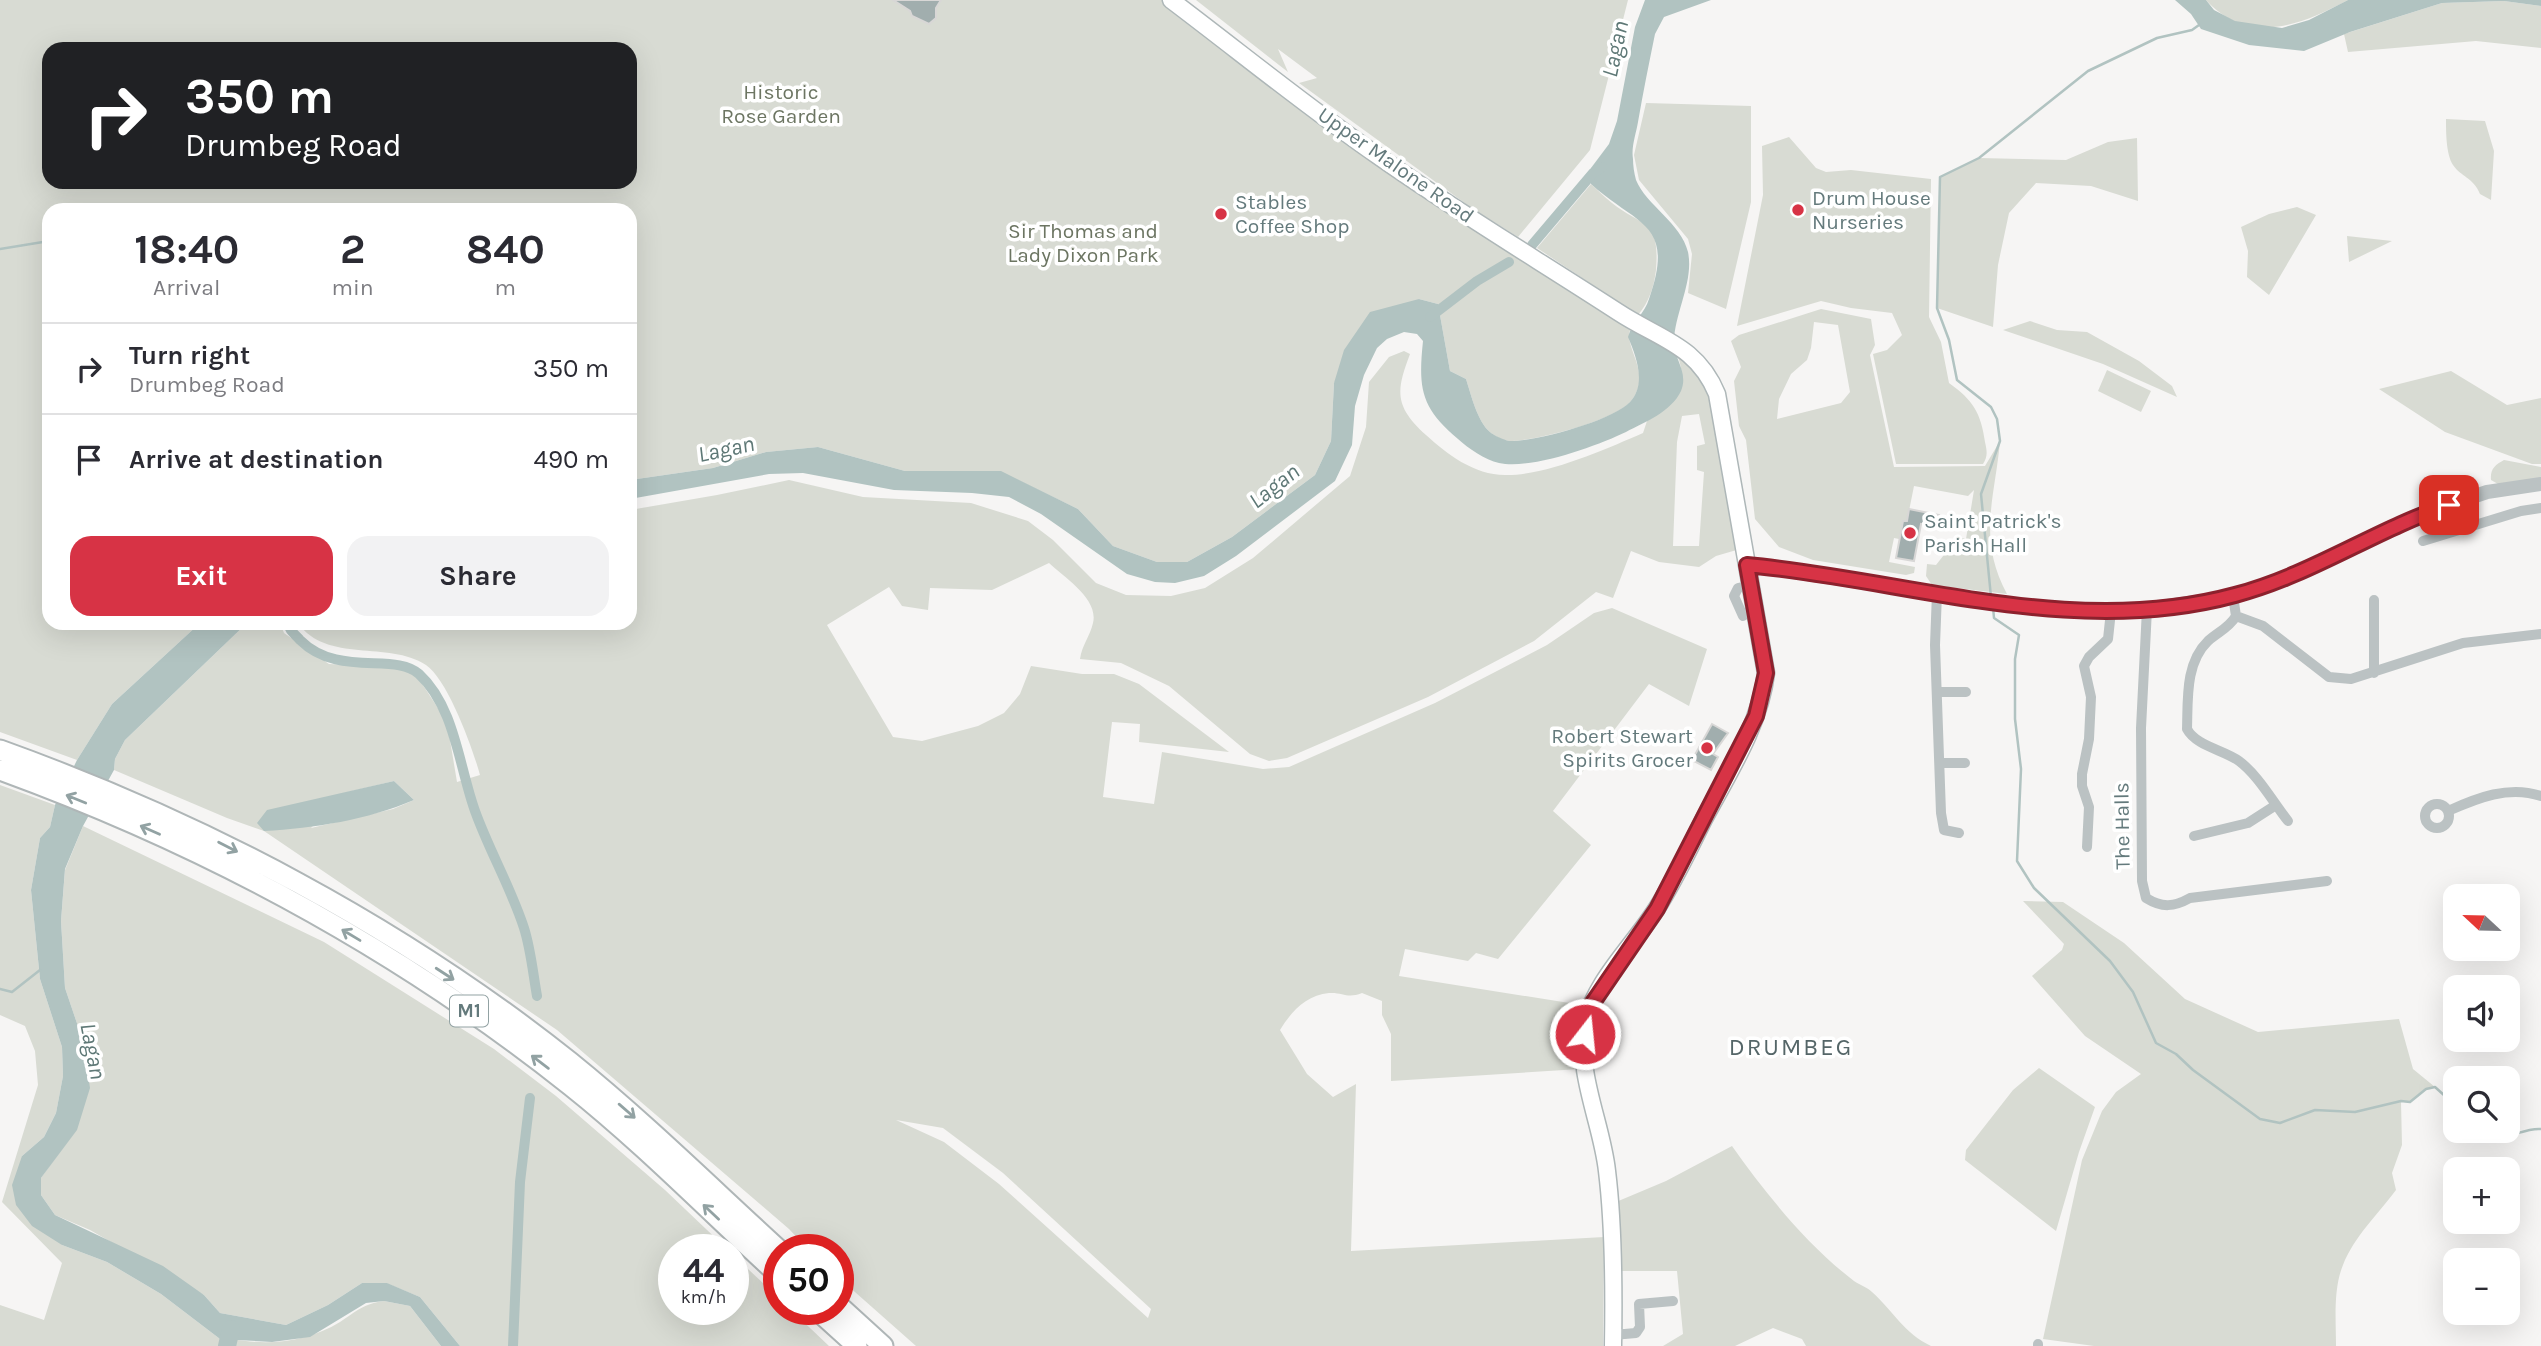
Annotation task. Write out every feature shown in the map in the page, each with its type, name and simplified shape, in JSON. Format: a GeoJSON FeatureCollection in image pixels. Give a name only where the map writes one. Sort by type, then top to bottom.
{"type":"FeatureCollection","features":[{"type":"Feature","properties":{"kind":"highway","name":"M1"},"geometry":{"type":"LineString","coordinates":[[0,750],[41,775],[250,858],[340,907],[474,993],[601,1088],[763,1235]]}},
{"type":"Feature","properties":{"kind":"highway","name":"M1"},"geometry":{"type":"LineString","coordinates":[[0,770],[41,775]]}},
{"type":"Feature","properties":{"kind":"highway","name":"M1"},"geometry":{"type":"LineString","coordinates":[[118,805],[317,915],[388,957],[482,1020],[573,1087],[763,1260]]}},
{"type":"Feature","properties":{"kind":"highway"},"geometry":{"type":"LineString","coordinates":[[854,1320],[883,1346]]}},
{"type":"Feature","properties":{"kind":"highway"},"geometry":{"type":"LineString","coordinates":[[834,1325],[857,1346]]}},
{"type":"Feature","properties":{"kind":"main road","name":"Upper Malone Road"},"geometry":{"type":"LineString","coordinates":[[1171,0],[1376,155],[1628,319],[1688,352],[1705,368],[1717,394],[1747,565]]}},
{"type":"Feature","properties":{"kind":"main road"},"geometry":{"type":"LineString","coordinates":[[1613,1340],[1607,1170],[1588,1083],[1584,1054],[1585,1026],[1592,1004],[1657,909],[1756,716],[1766,673],[1747,565]]}},
{"type":"Feature","properties":{"kind":"street"},"geometry":{"type":"LineString","coordinates":[[1747,565],[2056,610],[2147,610],[2232,596],[2309,569],[2431,511],[2487,492],[2541,484]]}},
{"type":"Feature","properties":{"kind":"street"},"geometry":{"type":"LineString","coordinates":[[2423,541],[2521,510],[2541,508]]}},
{"type":"Feature","properties":{"kind":"street"},"geometry":{"type":"LineString","coordinates":[[1743,615],[1734,596],[1738,588],[1751,585]]}},
{"type":"Feature","properties":{"kind":"street"},"geometry":{"type":"LineString","coordinates":[[1937,593],[1937,692],[1944,830],[1959,832]]}},
{"type":"Feature","properties":{"kind":"street"},"geometry":{"type":"LineString","coordinates":[[2232,596],[2236,616],[2232,623],[2210,639],[2194,662],[2187,729],[2190,735],[2242,763],[2288,821]]}},
{"type":"Feature","properties":{"kind":"street"},"geometry":{"type":"LineString","coordinates":[[2374,600],[2374,673]]}},
{"type":"Feature","properties":{"kind":"street","name":"The Halls"},"geometry":{"type":"LineString","coordinates":[[2147,610],[2141,728],[2142,881],[2146,898],[2156,904],[2172,906],[2190,898],[2327,881]]}},
{"type":"Feature","properties":{"kind":"street"},"geometry":{"type":"LineString","coordinates":[[2087,847],[2089,807],[2082,786],[2082,774],[2089,739],[2091,697],[2084,666],[2089,657],[2108,639],[2110,611]]}},
{"type":"Feature","properties":{"kind":"street"},"geometry":{"type":"LineString","coordinates":[[2236,616],[2263,626],[2329,677],[2351,679],[2463,643],[2541,634]]}},
{"type":"Feature","properties":{"kind":"street"},"geometry":{"type":"LineString","coordinates":[[1937,692],[1966,692]]}},
{"type":"Feature","properties":{"kind":"street"},"geometry":{"type":"LineString","coordinates":[[1940,763],[1965,763]]}},
{"type":"Feature","properties":{"kind":"street"},"geometry":{"type":"LineString","coordinates":[[2448,811],[2504,792],[2541,796]]}},
{"type":"Feature","properties":{"kind":"street"},"geometry":{"type":"LineString","coordinates":[[2194,836],[2248,822],[2276,805]]}},
{"type":"Feature","properties":{"kind":"street"},"geometry":{"type":"LineString","coordinates":[[1613,1340],[1636,1333],[1640,1327],[1639,1304],[1673,1301]]}},
{"type":"Feature","properties":{"kind":"green space","name":"Sir Thomas and Lady Dixon Park"},"geometry":{"type":"Polygon","coordinates":[[[0,0],[1163,0],[1445,206],[1536,259],[1630,330],[1629,337],[1639,371],[1637,391],[1631,401],[1609,416],[1574,428],[1537,438],[1507,441],[1485,427],[1466,379],[1450,371],[1438,304],[1419,299],[1334,383],[1331,441],[1315,475],[1232,537],[1187,562],[1157,562],[1113,546],[1078,509],[1001,472],[905,471],[818,447],[766,452],[713,468],[637,479],[637,203],[42,203],[42,630],[192,630],[112,704],[77,760],[0,732],[0,0]]]}},
{"type":"Feature","properties":{"kind":"green space"},"geometry":{"type":"Polygon","coordinates":[[[1196,0],[1628,0],[1590,150],[1518,237],[1473,209],[1299,83],[1317,78],[1278,49],[1288,72],[1196,0]]]}},
{"type":"Feature","properties":{"kind":"green space"},"geometry":{"type":"Polygon","coordinates":[[[2206,0],[2348,0],[2294,23],[2257,27],[2223,15],[2206,0]]]}},
{"type":"Feature","properties":{"kind":"green space"},"geometry":{"type":"Polygon","coordinates":[[[2504,1],[2541,6],[2541,48],[2476,41],[2348,52],[2344,34],[2442,3],[2504,1]]]}},
{"type":"Feature","properties":{"kind":"green space"},"geometry":{"type":"Polygon","coordinates":[[[1646,103],[1751,106],[1751,202],[1726,309],[1688,293],[1692,254],[1688,239],[1639,180],[1634,155],[1646,103]]]}},
{"type":"Feature","properties":{"kind":"green space"},"geometry":{"type":"Polygon","coordinates":[[[2446,119],[2485,121],[2494,151],[2491,200],[2480,194],[2474,184],[2453,165],[2446,136],[2446,119]]]}},
{"type":"Feature","properties":{"kind":"green space"},"geometry":{"type":"Polygon","coordinates":[[[1789,137],[1816,168],[1826,172],[1851,170],[1931,179],[1929,317],[1941,342],[1949,383],[1970,401],[1978,415],[1987,451],[1983,464],[1896,464],[1873,354],[1887,350],[1902,335],[1892,313],[1821,301],[1737,326],[1763,195],[1762,146],[1789,137]]]}},
{"type":"Feature","properties":{"kind":"green space"},"geometry":{"type":"Polygon","coordinates":[[[2137,138],[2138,201],[2091,186],[2036,183],[2009,213],[1998,265],[1993,327],[1937,308],[1940,177],[1979,158],[2066,160],[2108,142],[2137,138]]]}},
{"type":"Feature","properties":{"kind":"green space"},"geometry":{"type":"Polygon","coordinates":[[[1591,184],[1612,203],[1648,227],[1652,233],[1657,254],[1655,276],[1648,300],[1638,315],[1537,248],[1591,184]]]}},
{"type":"Feature","properties":{"kind":"green space"},"geometry":{"type":"Polygon","coordinates":[[[2297,207],[2316,215],[2269,295],[2247,277],[2248,251],[2241,227],[2269,214],[2297,207]]]}},
{"type":"Feature","properties":{"kind":"green space"},"geometry":{"type":"Polygon","coordinates":[[[2347,236],[2392,241],[2349,262],[2347,236]]]}},
{"type":"Feature","properties":{"kind":"green space"},"geometry":{"type":"Polygon","coordinates":[[[1821,309],[1871,319],[1875,345],[1870,355],[1894,467],[1985,466],[2000,441],[1990,536],[1998,574],[2007,594],[1932,585],[1926,576],[1927,564],[1936,565],[1958,537],[1966,539],[1974,490],[1968,496],[1914,486],[1907,521],[1903,521],[1899,539],[1894,538],[1889,562],[1915,567],[1914,573],[1906,575],[1813,560],[1779,547],[1755,519],[1746,440],[1739,426],[1734,381],[1741,367],[1731,341],[1739,335],[1821,309]],[[1814,322],[1807,360],[1791,374],[1779,399],[1777,419],[1841,403],[1850,392],[1838,325],[1814,322]]]}},
{"type":"Feature","properties":{"kind":"green space"},"geometry":{"type":"Polygon","coordinates":[[[2030,321],[2057,330],[2087,332],[2139,361],[2172,386],[2177,397],[2103,364],[2003,330],[2030,321]]]}},
{"type":"Feature","properties":{"kind":"green space"},"geometry":{"type":"Polygon","coordinates":[[[1674,347],[1710,379],[1733,533],[1740,549],[1716,556],[1699,567],[1659,562],[1631,551],[1613,598],[1596,592],[1534,641],[1428,697],[1287,758],[1269,761],[1250,754],[1169,686],[1121,663],[1080,659],[1093,623],[1091,605],[1079,589],[1049,563],[992,590],[930,588],[928,610],[902,606],[889,587],[827,625],[893,737],[922,741],[978,726],[1004,713],[1020,694],[1031,666],[1082,674],[1114,674],[1139,684],[1229,752],[1139,742],[1140,724],[1112,722],[1103,797],[1154,804],[1162,752],[1263,769],[1289,767],[1435,703],[1547,645],[1594,613],[1612,608],[1707,649],[1689,706],[1649,684],[1553,811],[1591,845],[1498,959],[1476,953],[1468,961],[1405,949],[1399,976],[1582,1005],[1577,1043],[1580,1069],[1391,1081],[1391,1034],[1382,1015],[1382,1001],[1362,993],[1329,993],[1313,997],[1294,1011],[1280,1030],[1307,1074],[1333,1097],[1356,1084],[1351,1251],[1604,1237],[1603,1346],[916,1346],[854,1291],[854,1234],[794,1234],[557,1030],[264,831],[114,770],[115,759],[125,740],[240,630],[283,630],[329,664],[403,668],[417,676],[447,722],[457,782],[480,775],[451,700],[443,685],[426,665],[394,654],[341,648],[310,636],[304,630],[637,630],[637,509],[789,480],[863,497],[971,503],[1028,521],[1053,540],[1096,583],[1126,595],[1171,596],[1205,588],[1253,558],[1350,476],[1366,427],[1369,382],[1389,357],[1404,351],[1410,354],[1400,388],[1403,406],[1416,425],[1462,462],[1483,471],[1505,475],[1557,466],[1643,433],[1647,421],[1674,399],[1681,381],[1679,360],[1674,347]],[[1699,414],[1682,416],[1677,442],[1673,546],[1699,546],[1704,472],[1697,470],[1697,446],[1705,444],[1699,414]],[[394,781],[344,793],[311,828],[393,809],[414,800],[394,781]],[[896,1120],[944,1142],[999,1184],[1148,1318],[1151,1309],[1003,1173],[943,1128],[896,1120]]]}},
{"type":"Feature","properties":{"kind":"green space"},"geometry":{"type":"Polygon","coordinates":[[[2107,370],[2151,391],[2141,412],[2098,391],[2107,370]]]}},
{"type":"Feature","properties":{"kind":"green space"},"geometry":{"type":"Polygon","coordinates":[[[2451,371],[2507,405],[2541,398],[2541,464],[2532,464],[2445,432],[2379,389],[2451,371]]]}},
{"type":"Feature","properties":{"kind":"green space"},"geometry":{"type":"Polygon","coordinates":[[[2504,460],[2541,467],[2541,478],[2498,484],[2491,480],[2491,473],[2504,460]]]}},
{"type":"Feature","properties":{"kind":"green space"},"geometry":{"type":"Polygon","coordinates":[[[0,785],[55,805],[50,827],[40,838],[31,890],[40,979],[62,1047],[63,1076],[56,1113],[44,1137],[22,1156],[62,1245],[107,1262],[161,1294],[220,1339],[219,1346],[0,1346],[0,1305],[44,1320],[62,1263],[2,1202],[38,1085],[35,1051],[25,1026],[0,1015],[0,785]]]}},
{"type":"Feature","properties":{"kind":"green space"},"geometry":{"type":"Polygon","coordinates":[[[83,826],[324,942],[494,1049],[556,1096],[665,1190],[711,1234],[658,1234],[658,1325],[749,1325],[749,1270],[763,1283],[763,1325],[807,1325],[829,1346],[460,1346],[420,1297],[386,1283],[362,1283],[328,1305],[286,1325],[220,1313],[204,1295],[90,1230],[55,1215],[41,1195],[41,1178],[55,1158],[83,1041],[65,988],[61,921],[65,870],[83,826]]]}},
{"type":"Feature","properties":{"kind":"green space"},"geometry":{"type":"Polygon","coordinates":[[[2023,901],[2063,902],[2124,943],[2185,999],[2258,1032],[2399,1019],[2413,1069],[2435,1087],[2426,1089],[2410,1102],[2401,1102],[2402,1145],[2392,1173],[2396,1190],[2360,1235],[2343,1265],[2336,1295],[2336,1346],[2094,1346],[2043,1339],[2082,1160],[2102,1111],[2116,1092],[2141,1074],[2085,1036],[2032,976],[2062,950],[2064,944],[2023,901]]]}},
{"type":"Feature","properties":{"kind":"green space"},"geometry":{"type":"Polygon","coordinates":[[[2039,1068],[2095,1107],[2056,1231],[1965,1160],[1966,1150],[2013,1090],[2039,1068]]]}},
{"type":"Feature","properties":{"kind":"green space"},"geometry":{"type":"Polygon","coordinates":[[[1732,1146],[1804,1235],[1837,1267],[1870,1290],[1906,1329],[1931,1346],[1806,1346],[1802,1339],[1773,1328],[1735,1346],[1663,1346],[1683,1334],[1677,1271],[1618,1271],[1616,1202],[1666,1181],[1732,1146]]]}},
{"type":"Feature","properties":{"kind":"green space"},"geometry":{"type":"Polygon","coordinates":[[[384,1301],[410,1306],[441,1346],[232,1346],[232,1339],[274,1342],[315,1334],[365,1306],[384,1301]]]}},
{"type":"Feature","properties":{"kind":"shaded area"},"geometry":{"type":"Polygon","coordinates":[[[1645,0],[1711,0],[1664,17],[1655,34],[1646,78],[1633,145],[1633,166],[1641,189],[1678,232],[1688,252],[1688,274],[1674,341],[1683,384],[1677,398],[1664,411],[1626,432],[1582,450],[1546,460],[1512,464],[1488,459],[1458,439],[1429,407],[1422,385],[1423,341],[1417,334],[1404,332],[1387,339],[1377,348],[1364,375],[1355,406],[1352,445],[1335,481],[1236,556],[1204,576],[1175,583],[1155,582],[1127,574],[1041,514],[1009,497],[894,490],[803,473],[769,474],[637,498],[637,479],[713,468],[766,452],[818,447],[905,471],[1001,471],[1078,509],[1113,546],[1157,562],[1187,562],[1232,537],[1315,475],[1331,441],[1334,383],[1344,350],[1370,312],[1419,299],[1438,304],[1450,371],[1466,379],[1478,414],[1485,427],[1494,435],[1509,441],[1536,438],[1607,416],[1630,402],[1638,387],[1638,370],[1628,337],[1649,299],[1658,254],[1655,240],[1647,228],[1591,184],[1591,168],[1609,144],[1617,121],[1635,27],[1645,0]]]}},
{"type":"Feature","properties":{"kind":"shaded area"},"geometry":{"type":"Polygon","coordinates":[[[2175,0],[2206,0],[2214,10],[2235,21],[2282,28],[2309,20],[2348,0],[2541,0],[2541,6],[2504,1],[2442,3],[2350,32],[2304,51],[2249,45],[2201,29],[2191,14],[2175,0]]]}},
{"type":"Feature","properties":{"kind":"shaded area"},"geometry":{"type":"Polygon","coordinates":[[[192,630],[240,630],[125,740],[115,759],[114,770],[83,826],[65,869],[61,921],[65,988],[83,1041],[90,1088],[77,1130],[41,1178],[41,1195],[55,1215],[163,1266],[204,1295],[220,1313],[286,1325],[328,1305],[362,1283],[387,1283],[420,1297],[460,1346],[441,1346],[410,1306],[384,1301],[366,1303],[310,1337],[272,1342],[220,1339],[161,1294],[107,1262],[62,1245],[32,1226],[16,1205],[12,1185],[22,1156],[44,1137],[56,1113],[63,1076],[62,1047],[40,979],[31,890],[40,838],[50,827],[55,805],[77,760],[112,704],[192,630]]]}},
{"type":"Feature","properties":{"kind":"shaded area"},"geometry":{"type":"Polygon","coordinates":[[[394,781],[414,800],[359,818],[302,828],[264,831],[257,823],[267,810],[394,781]]]}},
{"type":"Feature","properties":{"kind":"building"},"geometry":{"type":"Polygon","coordinates":[[[893,0],[941,0],[936,8],[936,18],[929,24],[912,16],[910,11],[893,0]]]}},
{"type":"Feature","properties":{"kind":"building","name":"Saint Patrick's Parish Hall"},"geometry":{"type":"Polygon","coordinates":[[[1909,509],[1939,515],[1937,527],[1921,524],[1914,561],[1896,558],[1903,521],[1907,521],[1909,509]]]}},
{"type":"Feature","properties":{"kind":"building","name":"Robert Stewart Spirits Grocer"},"geometry":{"type":"Polygon","coordinates":[[[1712,724],[1728,733],[1713,754],[1718,757],[1711,770],[1692,760],[1712,724]]]}},
{"type":"Feature","properties":{"kind":"waterway"},"geometry":{"type":"LineString","coordinates":[[1991,597],[1981,494],[2000,441],[1997,419],[1991,407],[1957,380],[1949,340],[1937,308],[1940,177],[1979,158],[2088,71],[2157,38],[2192,30],[2199,25]]}},
{"type":"Feature","properties":{"kind":"waterway"},"geometry":{"type":"LineString","coordinates":[[1532,245],[1593,173],[1602,167]]}},
{"type":"Feature","properties":{"kind":"waterway"},"geometry":{"type":"LineString","coordinates":[[0,249],[42,242]]}},
{"type":"Feature","properties":{"kind":"waterway"},"geometry":{"type":"LineString","coordinates":[[1430,317],[1477,281],[1509,262]]}},
{"type":"Feature","properties":{"kind":"waterway"},"geometry":{"type":"LineString","coordinates":[[1993,607],[1994,618],[2019,635],[2015,659],[2015,719],[2021,769],[2017,861],[2034,888],[2110,961],[2133,992],[2156,1043],[2176,1054],[2193,1070],[2260,1119],[2280,1123],[2315,1110],[2355,1112],[2401,1101],[2410,1102],[2426,1089],[2435,1087],[2443,1094]]}},
{"type":"Feature","properties":{"kind":"waterway"},"geometry":{"type":"LineString","coordinates":[[291,630],[315,651],[331,658],[409,668],[419,674],[431,688],[448,720],[475,811],[524,928],[537,996]]}},
{"type":"Feature","properties":{"kind":"waterway"},"geometry":{"type":"LineString","coordinates":[[0,989],[12,992],[40,970]]}},
{"type":"Feature","properties":{"kind":"waterway"},"geometry":{"type":"LineString","coordinates":[[513,1346],[520,1182],[530,1098]]}},
{"type":"Feature","properties":{"kind":"waterway"},"geometry":{"type":"LineString","coordinates":[[2520,1132],[2541,1129]]}},
{"type":"Feature","properties":{"kind":"waterway"},"geometry":{"type":"LineString","coordinates":[[227,1346],[231,1329]]}},
{"type":"Feature","properties":{"kind":"place","name":"Drum House Nurseries"},"geometry":{"type":"Point","coordinates":[1798,210]}},
{"type":"Feature","properties":{"kind":"place","name":"Stables Coffee Shop"},"geometry":{"type":"Point","coordinates":[1221,214]}},
{"type":"Feature","properties":{"kind":"place","name":"Saint Patrick's Parish Hall"},"geometry":{"type":"Point","coordinates":[1910,533]}},
{"type":"Feature","properties":{"kind":"place","name":"Robert Stewart Spirits Grocer"},"geometry":{"type":"Point","coordinates":[1707,748]}},
{"type":"Feature","properties":{"kind":"district","name":"DRUMBEG"},"geometry":{"type":"Point","coordinates":[1791,1047]}},
{"type":"Feature","properties":{"kind":"route"},"geometry":{"type":"LineString","coordinates":[[1585,1034],[1592,1004],[1657,909],[1756,716],[1766,673],[1747,565],[2038,609],[2147,610],[2232,596],[2272,583],[2309,569],[2397,526],[2449,505]]}},
{"type":"Feature","properties":{"kind":"water label","name":"Lagan"},"geometry":{"type":"Point","coordinates":[1615,49]}},
{"type":"Feature","properties":{"kind":"water label","name":"Lagan"},"geometry":{"type":"Point","coordinates":[726,449]}},
{"type":"Feature","properties":{"kind":"water label","name":"Lagan"},"geometry":{"type":"Point","coordinates":[1274,486]}},
{"type":"Feature","properties":{"kind":"water label","name":"Lagan"},"geometry":{"type":"Point","coordinates":[93,1051]}},
{"type":"Feature","properties":{"kind":"park label","name":"Historic Rose Garden"},"geometry":{"type":"Point","coordinates":[781,104]}}]}
